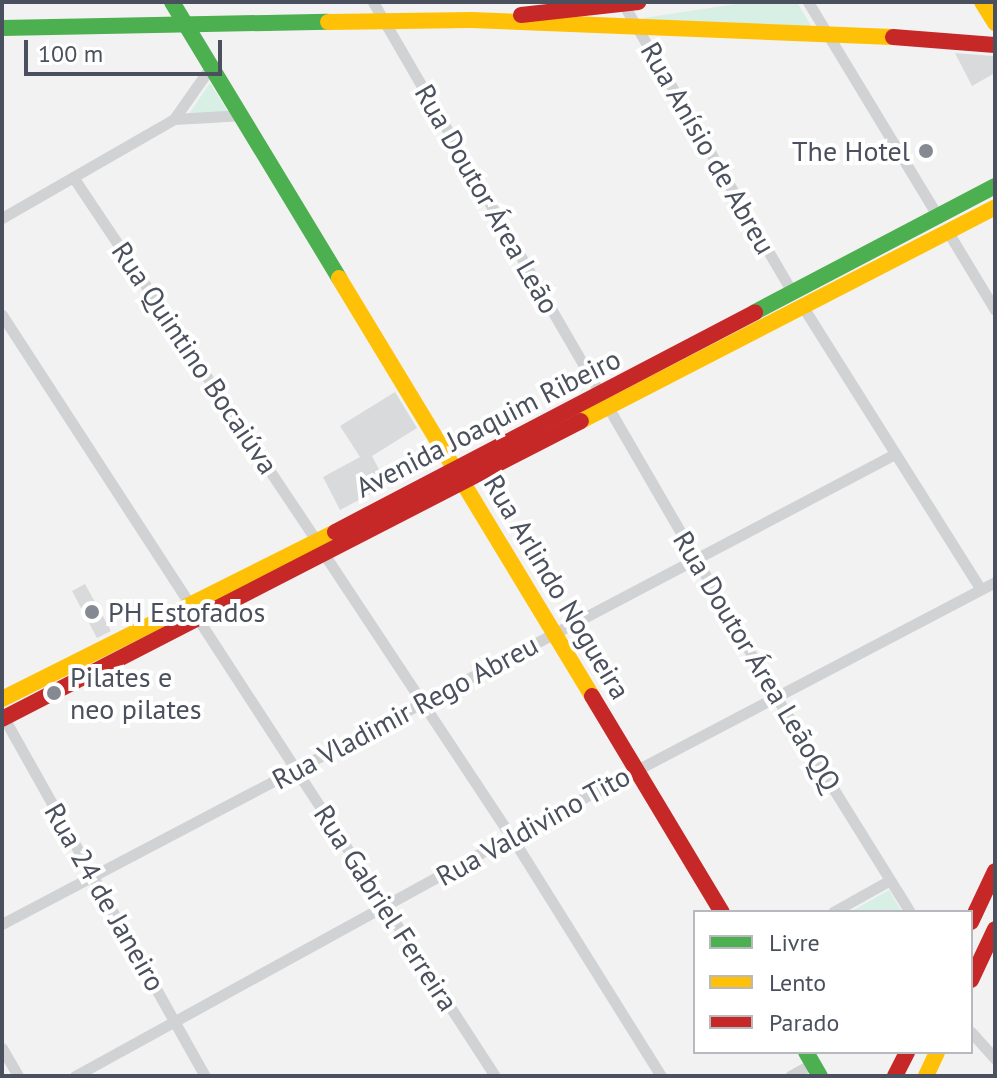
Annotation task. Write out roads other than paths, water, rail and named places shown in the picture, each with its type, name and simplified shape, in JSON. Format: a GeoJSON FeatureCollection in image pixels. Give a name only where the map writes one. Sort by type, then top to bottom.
{"type":"FeatureCollection","features":[{"type":"Feature","properties":{"kind":"main road","name":"Rua Arlindo Nogueira"},"geometry":{"type":"LineString","coordinates":[[172,2],[721,910]]}},
{"type":"Feature","properties":{"kind":"main road"},"geometry":{"type":"LineString","coordinates":[[982,2],[995,23]]}},
{"type":"Feature","properties":{"kind":"main road"},"geometry":{"type":"LineString","coordinates":[[2,28],[385,25],[471,20],[628,3]]}},
{"type":"Feature","properties":{"kind":"main road"},"geometry":{"type":"LineString","coordinates":[[471,20],[639,30],[826,32],[995,45]]}},
{"type":"Feature","properties":{"kind":"main road","name":"Avenida Joaquim Ribeiro"},"geometry":{"type":"LineString","coordinates":[[3,719],[466,484],[603,403],[798,300],[995,186]]}},
{"type":"Feature","properties":{"kind":"main road","name":"Avenida Joaquim Ribeiro"},"geometry":{"type":"LineString","coordinates":[[798,300],[948,232],[995,207]]}},
{"type":"Feature","properties":{"kind":"main road","name":"Avenida Joaquim Ribeiro"},"geometry":{"type":"LineString","coordinates":[[2,699],[455,470],[603,403]]}},
{"type":"Feature","properties":{"kind":"main road"},"geometry":{"type":"LineString","coordinates":[[973,918],[995,871]]}},
{"type":"Feature","properties":{"kind":"main road"},"geometry":{"type":"LineString","coordinates":[[973,976],[995,929]]}},
{"type":"Feature","properties":{"kind":"main road"},"geometry":{"type":"LineString","coordinates":[[895,1076],[906,1054]]}},
{"type":"Feature","properties":{"kind":"main road"},"geometry":{"type":"LineString","coordinates":[[930,1074],[936,1054]]}},
{"type":"Feature","properties":{"kind":"street","name":"Rua Doutor Área Leão"},"geometry":{"type":"LineString","coordinates":[[373,2],[508,229],[603,403]]}},
{"type":"Feature","properties":{"kind":"street"},"geometry":{"type":"LineString","coordinates":[[808,2],[938,217]]}},
{"type":"Feature","properties":{"kind":"street","name":"Rua Anísio de Abreu"},"geometry":{"type":"LineString","coordinates":[[628,3],[639,30],[798,300],[979,587]]}},
{"type":"Feature","properties":{"kind":"street"},"geometry":{"type":"LineString","coordinates":[[2,218],[174,119],[212,65]]}},
{"type":"Feature","properties":{"kind":"street"},"geometry":{"type":"LineString","coordinates":[[174,119],[243,115]]}},
{"type":"Feature","properties":{"kind":"street","name":"Rua Quintino Bocaiúva"},"geometry":{"type":"LineString","coordinates":[[73,177],[315,539]]}},
{"type":"Feature","properties":{"kind":"street"},"geometry":{"type":"LineString","coordinates":[[948,232],[995,310]]}},
{"type":"Feature","properties":{"kind":"street"},"geometry":{"type":"LineString","coordinates":[[2,315],[190,604]]}},
{"type":"Feature","properties":{"kind":"street","name":"Rua Doutor Área LeãoQQ"},"geometry":{"type":"LineString","coordinates":[[603,403],[775,695],[909,910]]}},
{"type":"Feature","properties":{"kind":"street","name":"Rua Vladimir Rego Abreu"},"geometry":{"type":"LineString","coordinates":[[2,924],[893,455]]}},
{"type":"Feature","properties":{"kind":"street"},"geometry":{"type":"LineString","coordinates":[[324,554],[511,836],[661,1076]]}},
{"type":"Feature","properties":{"kind":"street","name":"Rua Valdivino Tito"},"geometry":{"type":"LineString","coordinates":[[75,1076],[387,907],[511,836],[979,587],[995,582]]}},
{"type":"Feature","properties":{"kind":"street","name":"Rua Gabriel Ferreira"},"geometry":{"type":"LineString","coordinates":[[198,619],[495,1076]]}},
{"type":"Feature","properties":{"kind":"street","name":"Rua 24 de Janeiro"},"geometry":{"type":"LineString","coordinates":[[3,719],[205,1076]]}},
{"type":"Feature","properties":{"kind":"street"},"geometry":{"type":"LineString","coordinates":[[837,910],[890,880]]}},
{"type":"Feature","properties":{"kind":"street"},"geometry":{"type":"LineString","coordinates":[[973,1034],[995,1059]]}},
{"type":"Feature","properties":{"kind":"street"},"geometry":{"type":"LineString","coordinates":[[2,1048],[18,1076]]}},
{"type":"Feature","properties":{"kind":"street"},"geometry":{"type":"LineString","coordinates":[[790,1076],[813,1064]]}},
{"type":"Feature","properties":{"kind":"place","name":"The Hotel"},"geometry":{"type":"Point","coordinates":[926,151]}},
{"type":"Feature","properties":{"kind":"place","name":"PH Estofados"},"geometry":{"type":"Point","coordinates":[92,612]}},
{"type":"Feature","properties":{"kind":"place","name":"Pilates e neo pilates"},"geometry":{"type":"Point","coordinates":[54,693]}}]}
